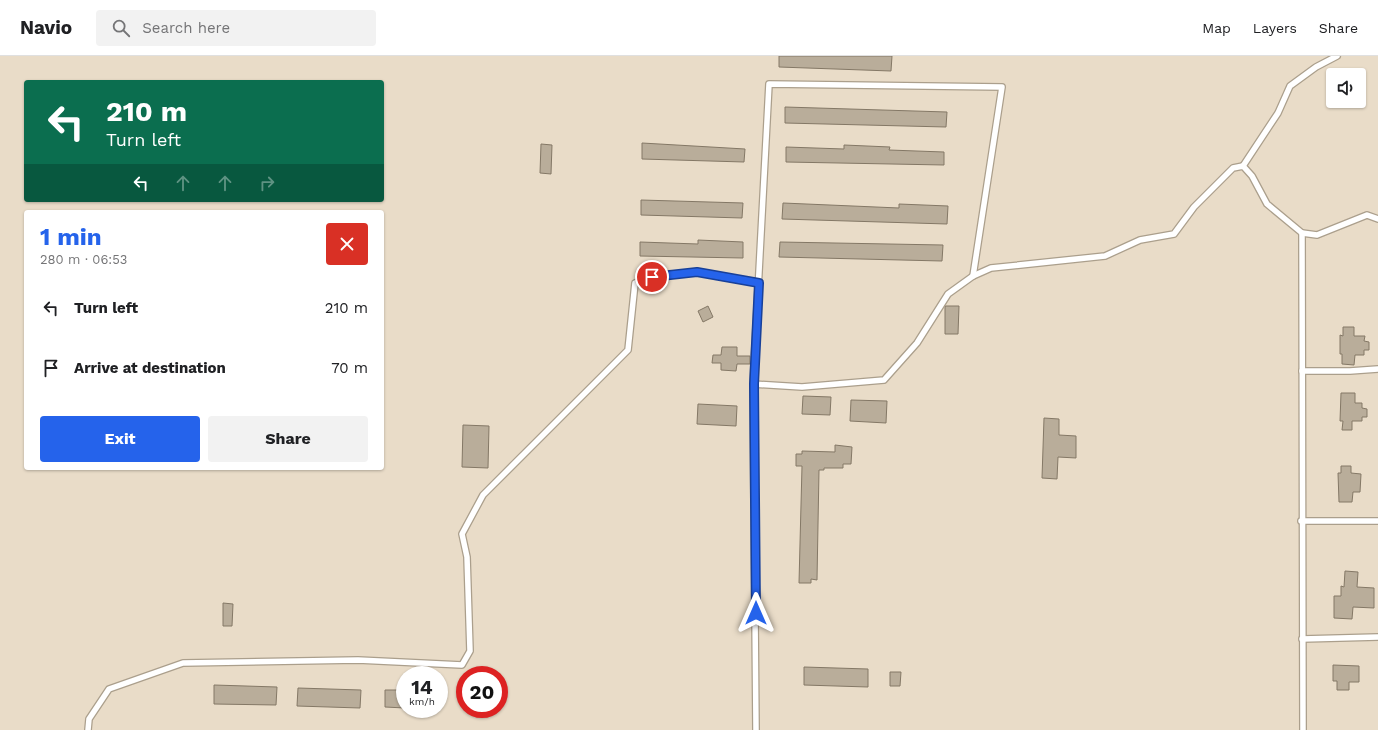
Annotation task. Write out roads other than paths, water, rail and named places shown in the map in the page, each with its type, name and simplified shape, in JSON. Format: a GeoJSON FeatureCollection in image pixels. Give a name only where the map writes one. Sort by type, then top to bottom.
{"type":"FeatureCollection","features":[{"type":"Feature","properties":{"kind":"lane"},"geometry":{"type":"LineString","coordinates":[[754,384],[802,387],[884,380],[917,343],[948,294],[973,276],[991,268],[1105,256],[1140,240],[1174,234],[1194,207],[1233,168],[1243,166],[1278,113],[1290,86],[1316,67],[1337,56]]}},
{"type":"Feature","properties":{"kind":"lane"},"geometry":{"type":"LineString","coordinates":[[756,730],[754,384],[769,84],[1002,87],[973,276]]}},
{"type":"Feature","properties":{"kind":"lane"},"geometry":{"type":"LineString","coordinates":[[1243,166],[1252,176],[1267,204],[1302,232],[1317,235],[1367,215],[1378,219]]}},
{"type":"Feature","properties":{"kind":"lane"},"geometry":{"type":"LineString","coordinates":[[1302,232],[1303,730]]}},
{"type":"Feature","properties":{"kind":"lane"},"geometry":{"type":"LineString","coordinates":[[88,730],[89,719],[109,689],[183,663],[358,660],[462,665],[470,651],[467,557],[462,534],[483,495],[628,350],[636,283],[652,277],[697,272],[759,283]]}},
{"type":"Feature","properties":{"kind":"lane"},"geometry":{"type":"LineString","coordinates":[[1302,371],[1350,371],[1378,369]]}},
{"type":"Feature","properties":{"kind":"lane"},"geometry":{"type":"LineString","coordinates":[[1302,521],[1378,521]]}},
{"type":"Feature","properties":{"kind":"lane"},"geometry":{"type":"LineString","coordinates":[[1302,639],[1378,637]]}}]}
